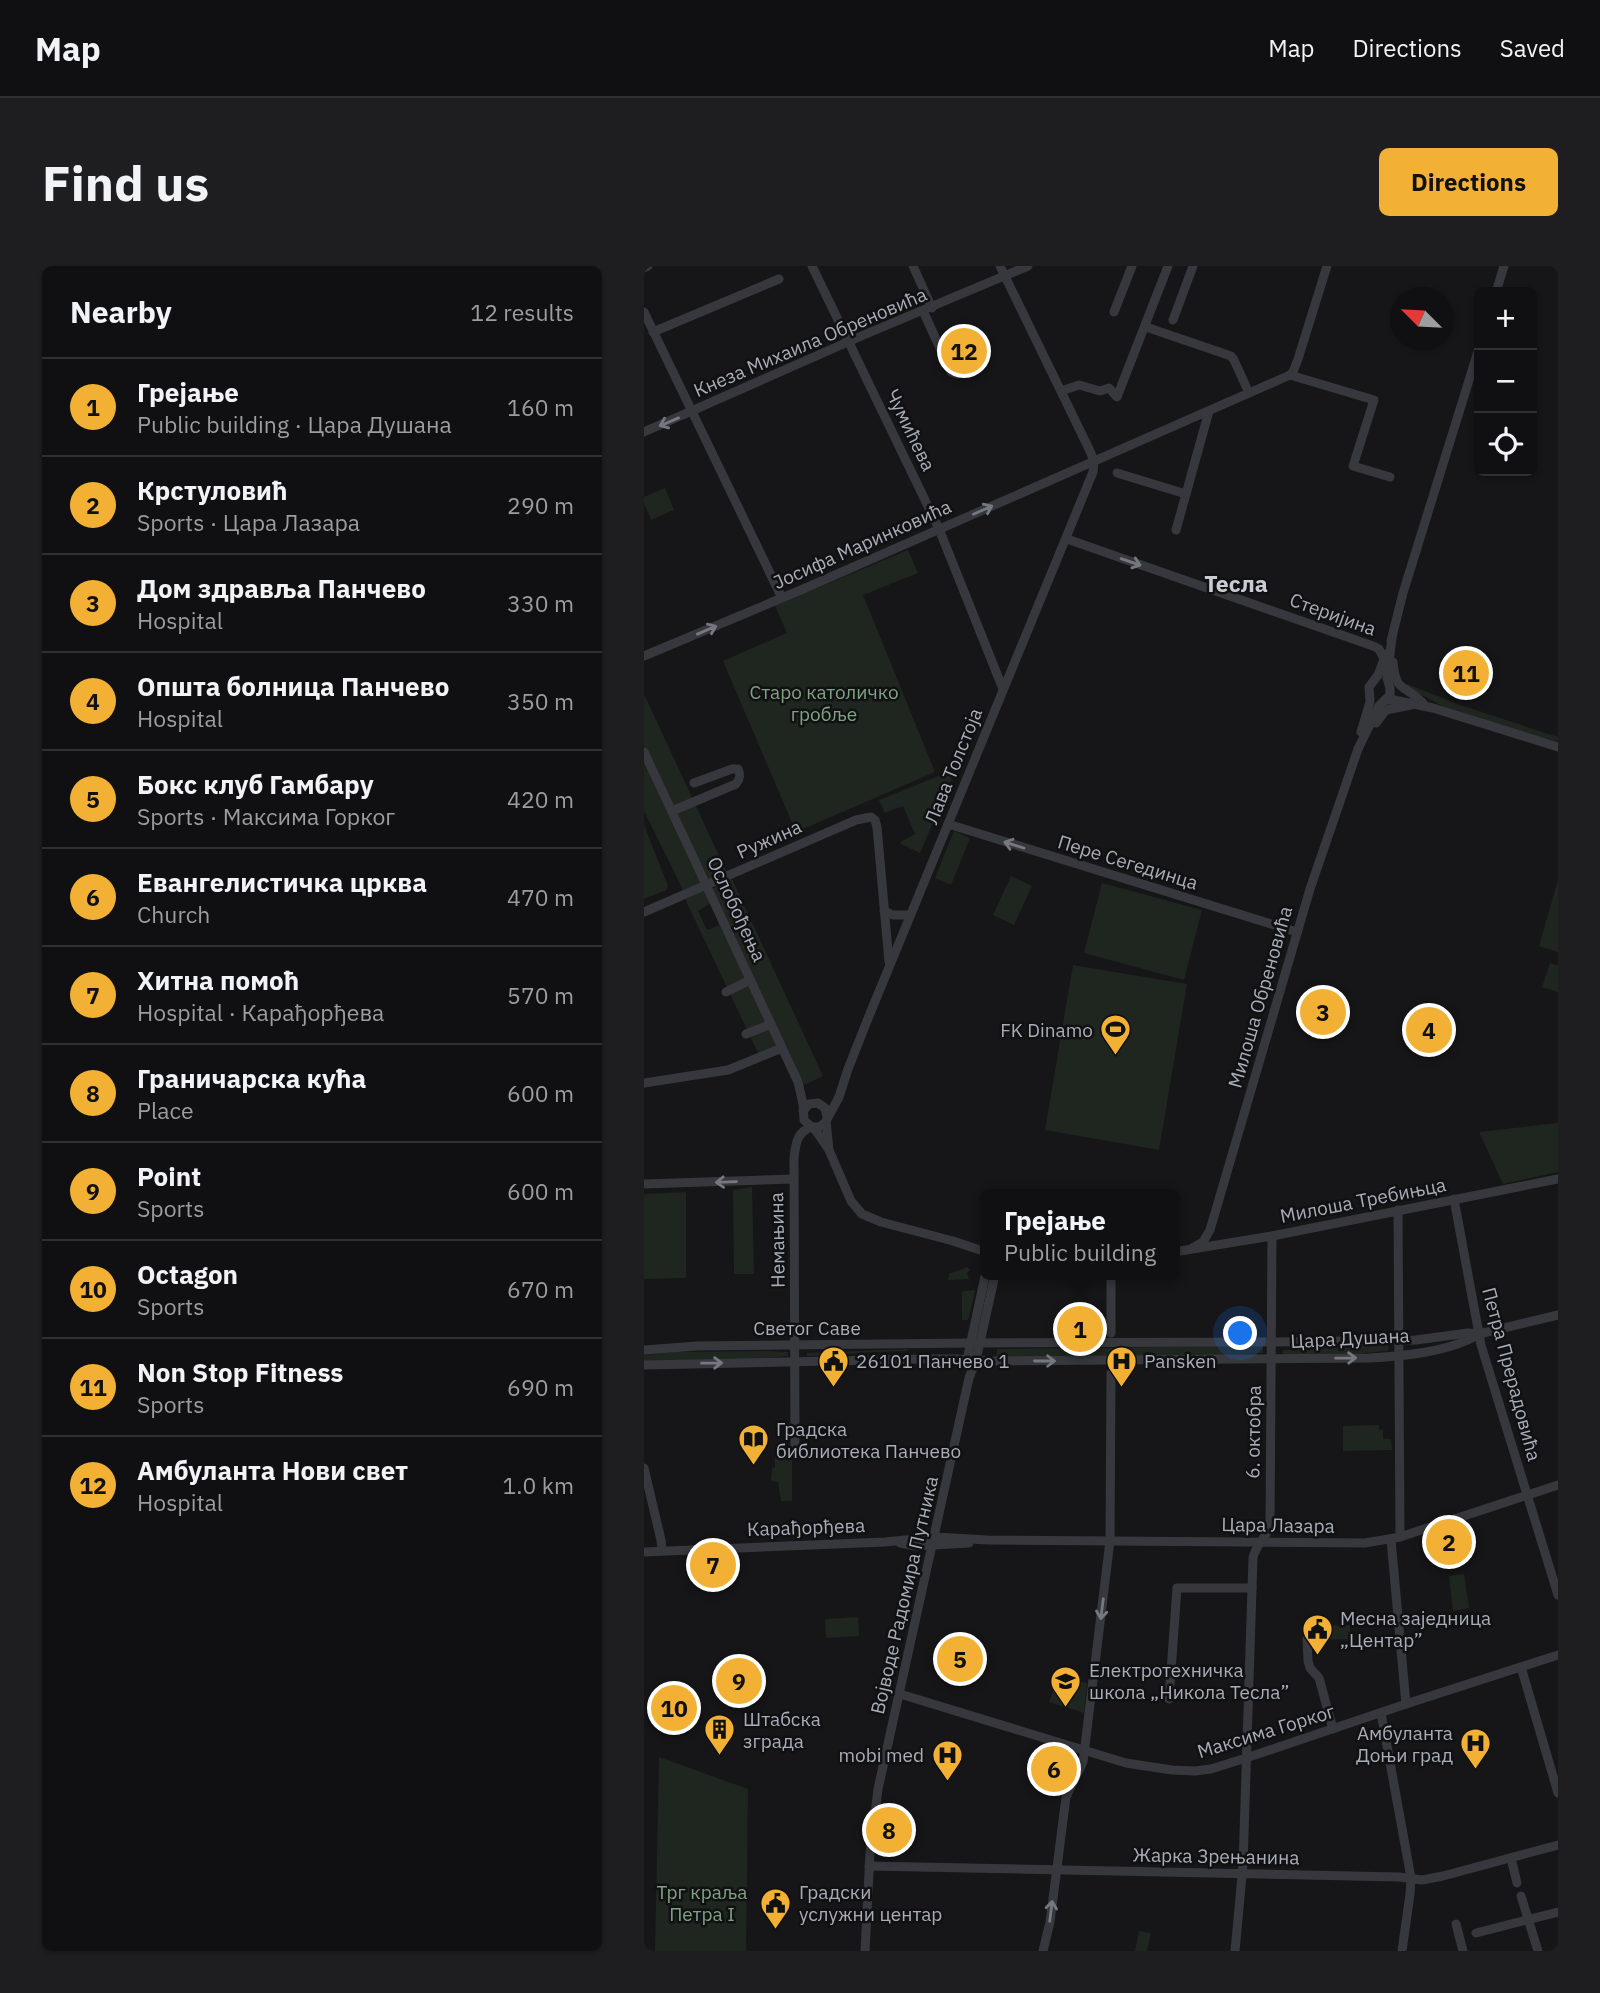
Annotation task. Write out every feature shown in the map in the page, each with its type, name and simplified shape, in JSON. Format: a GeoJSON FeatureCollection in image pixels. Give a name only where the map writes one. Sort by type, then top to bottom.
{"type":"FeatureCollection","features":[{"type":"Feature","properties":{"kind":"street","name":"Чумићева"},"geometry":{"type":"LineString","coordinates":[[811,266],[939,529],[1003,690]]}},
{"type":"Feature","properties":{"kind":"street"},"geometry":{"type":"LineString","coordinates":[[913,266],[943,354]]}},
{"type":"Feature","properties":{"kind":"street"},"geometry":{"type":"LineString","coordinates":[[1000,266],[1094,461]]}},
{"type":"Feature","properties":{"kind":"street","name":"Кнеза Михаила Обреновића"},"geometry":{"type":"LineString","coordinates":[[644,432],[1028,266]]}},
{"type":"Feature","properties":{"kind":"street"},"geometry":{"type":"LineString","coordinates":[[1114,312],[1132,266]]}},
{"type":"Feature","properties":{"kind":"street"},"geometry":{"type":"LineString","coordinates":[[1061,391],[1083,385],[1100,391],[1109,388],[1117,397],[1168,266]]}},
{"type":"Feature","properties":{"kind":"street"},"geometry":{"type":"LineString","coordinates":[[1173,320],[1193,266]]}},
{"type":"Feature","properties":{"kind":"street"},"geometry":{"type":"LineString","coordinates":[[1327,266],[1298,359],[1290,375],[1374,400],[1353,466],[1390,477]]}},
{"type":"Feature","properties":{"kind":"street"},"geometry":{"type":"LineString","coordinates":[[1498,287],[1504,266]]}},
{"type":"Feature","properties":{"kind":"street"},"geometry":{"type":"LineString","coordinates":[[653,332],[779,278]]}},
{"type":"Feature","properties":{"kind":"street"},"geometry":{"type":"LineString","coordinates":[[644,312],[782,598]]}},
{"type":"Feature","properties":{"kind":"street"},"geometry":{"type":"LineString","coordinates":[[1146,327],[1231,356],[1249,393]]}},
{"type":"Feature","properties":{"kind":"street"},"geometry":{"type":"LineString","coordinates":[[1358,748],[1370,702],[1369,687],[1392,638],[1403,593],[1478,350]]}},
{"type":"Feature","properties":{"kind":"street","name":"Јосифа Маринковића"},"geometry":{"type":"LineString","coordinates":[[644,656],[1290,375]]}},
{"type":"Feature","properties":{"kind":"street"},"geometry":{"type":"LineString","coordinates":[[1176,530],[1209,411]]}},
{"type":"Feature","properties":{"kind":"street","name":"Лава Толстоја"},"geometry":{"type":"LineString","coordinates":[[819,1103],[834,1098],[842,1084],[1066,539],[1093,472],[1094,461]]}},
{"type":"Feature","properties":{"kind":"street"},"geometry":{"type":"LineString","coordinates":[[1117,473],[1186,494]]}},
{"type":"Feature","properties":{"kind":"street","name":"Стеријина"},"geometry":{"type":"LineString","coordinates":[[1066,539],[1373,646],[1379,649],[1384,659]]}},
{"type":"Feature","properties":{"kind":"street"},"geometry":{"type":"LineString","coordinates":[[1358,748],[1390,695],[1387,678],[1392,638]]}},
{"type":"Feature","properties":{"kind":"street"},"geometry":{"type":"LineString","coordinates":[[1391,651],[1397,683],[1418,703]]}},
{"type":"Feature","properties":{"kind":"street"},"geometry":{"type":"LineString","coordinates":[[1373,682],[1381,680],[1418,703]]}},
{"type":"Feature","properties":{"kind":"street"},"geometry":{"type":"LineString","coordinates":[[1370,695],[1375,701],[1418,703],[1558,747]]}},
{"type":"Feature","properties":{"kind":"street"},"geometry":{"type":"LineString","coordinates":[[1364,738],[1386,710],[1418,703]]}},
{"type":"Feature","properties":{"kind":"street","name":"Милоша Обреновића"},"geometry":{"type":"LineString","coordinates":[[1191,1249],[1202,1242],[1210,1230],[1310,889],[1358,748]]}},
{"type":"Feature","properties":{"kind":"street","name":"Ослобођења"},"geometry":{"type":"LineString","coordinates":[[644,752],[798,1082],[803,1114]]}},
{"type":"Feature","properties":{"kind":"street"},"geometry":{"type":"LineString","coordinates":[[672,811],[736,784],[740,773],[738,769],[732,769],[694,783]]}},
{"type":"Feature","properties":{"kind":"street","name":"Ружина"},"geometry":{"type":"LineString","coordinates":[[644,912],[856,820],[871,817],[877,827],[884,911]]}},
{"type":"Feature","properties":{"kind":"street","name":"Пере Сегединца"},"geometry":{"type":"LineString","coordinates":[[948,824],[1297,932]]}},
{"type":"Feature","properties":{"kind":"street"},"geometry":{"type":"LineString","coordinates":[[890,966],[884,911],[910,915]]}},
{"type":"Feature","properties":{"kind":"street"},"geometry":{"type":"LineString","coordinates":[[726,992],[750,980]]}},
{"type":"Feature","properties":{"kind":"street"},"geometry":{"type":"LineString","coordinates":[[746,1034],[771,1024]]}},
{"type":"Feature","properties":{"kind":"street"},"geometry":{"type":"LineString","coordinates":[[644,1083],[728,1070],[782,1048]]}},
{"type":"Feature","properties":{"kind":"street","name":"Ослобођења"},"geometry":{"type":"LineString","coordinates":[[798,1082],[819,1103]]}},
{"type":"Feature","properties":{"kind":"street","name":"Лава Толстоја"},"geometry":{"type":"LineString","coordinates":[[827,1119],[839,1097],[842,1084]]}},
{"type":"Feature","properties":{"kind":"street"},"geometry":{"type":"LineString","coordinates":[[829,1150],[826,1110],[819,1103],[809,1104],[803,1114],[806,1124],[812,1127],[829,1150],[851,1201],[862,1214],[980,1250]]}},
{"type":"Feature","properties":{"kind":"street","name":"Немањина"},"geometry":{"type":"LineString","coordinates":[[795,1447],[792,1140],[803,1114]]}},
{"type":"Feature","properties":{"kind":"street"},"geometry":{"type":"LineString","coordinates":[[794,1158],[798,1137],[804,1129],[819,1127],[827,1119]]}},
{"type":"Feature","properties":{"kind":"street","name":"Милоша Требињца"},"geometry":{"type":"LineString","coordinates":[[1180,1251],[1272,1236],[1558,1179]]}},
{"type":"Feature","properties":{"kind":"street"},"geometry":{"type":"LineString","coordinates":[[644,1184],[794,1180]]}},
{"type":"Feature","properties":{"kind":"street","name":"Петра Прерадовића"},"geometry":{"type":"LineString","coordinates":[[1454,1199],[1479,1334],[1558,1595]]}},
{"type":"Feature","properties":{"kind":"street"},"geometry":{"type":"LineString","coordinates":[[1398,1210],[1396,1538],[1406,1704]]}},
{"type":"Feature","properties":{"kind":"street"},"geometry":{"type":"LineString","coordinates":[[1210,1230],[1216,1239],[1224,1244]]}},
{"type":"Feature","properties":{"kind":"street","name":"6. октобра"},"geometry":{"type":"LineString","coordinates":[[1235,1951],[1242,1874],[1254,1552],[1270,1526],[1272,1236]]}},
{"type":"Feature","properties":{"kind":"street","name":"Војводе Радомира Путника"},"geometry":{"type":"LineString","coordinates":[[865,1951],[869,1866],[878,1789],[970,1374],[984,1280]]}},
{"type":"Feature","properties":{"kind":"street","name":"Војводе Радомира Путника"},"geometry":{"type":"LineString","coordinates":[[975,1343],[994,1280]]}},
{"type":"Feature","properties":{"kind":"street"},"geometry":{"type":"LineString","coordinates":[[1111,1280],[1111,1333]]}},
{"type":"Feature","properties":{"kind":"street","name":"Цара Душана"},"geometry":{"type":"LineString","coordinates":[[972,1360],[1399,1356],[1452,1345],[1479,1334],[1558,1315]]}},
{"type":"Feature","properties":{"kind":"street","name":"Цара Душана"},"geometry":{"type":"LineString","coordinates":[[975,1343],[1272,1343],[1430,1339],[1468,1333],[1479,1334]]}},
{"type":"Feature","properties":{"kind":"street","name":"Светог Саве"},"geometry":{"type":"LineString","coordinates":[[644,1350],[697,1346],[975,1343]]}},
{"type":"Feature","properties":{"kind":"street","name":"Светог Саве"},"geometry":{"type":"LineString","coordinates":[[644,1365],[972,1360]]}},
{"type":"Feature","properties":{"kind":"street"},"geometry":{"type":"LineString","coordinates":[[1043,1951],[1050,1922],[1066,1797],[1078,1775],[1085,1750],[1111,1541],[1111,1373]]}},
{"type":"Feature","properties":{"kind":"street"},"geometry":{"type":"LineString","coordinates":[[644,1468],[662,1540],[662,1550]]}},
{"type":"Feature","properties":{"kind":"street","name":"Цара Лазара"},"geometry":{"type":"LineString","coordinates":[[934,1541],[1345,1543],[1396,1538],[1558,1485]]}},
{"type":"Feature","properties":{"kind":"street","name":"Карађорђева"},"geometry":{"type":"LineString","coordinates":[[644,1552],[934,1541]]}},
{"type":"Feature","properties":{"kind":"street"},"geometry":{"type":"LineString","coordinates":[[1169,1699],[1177,1588],[1252,1588]]}},
{"type":"Feature","properties":{"kind":"street"},"geometry":{"type":"LineString","coordinates":[[1307,1639],[1307,1661],[1319,1678],[1333,1729]]}},
{"type":"Feature","properties":{"kind":"street","name":"Максима Горког"},"geometry":{"type":"LineString","coordinates":[[900,1694],[1126,1762],[1185,1771],[1211,1769],[1558,1655]]}},
{"type":"Feature","properties":{"kind":"street"},"geometry":{"type":"LineString","coordinates":[[1521,1667],[1558,1793]]}},
{"type":"Feature","properties":{"kind":"street"},"geometry":{"type":"LineString","coordinates":[[1381,1713],[1411,1878],[1402,1951]]}},
{"type":"Feature","properties":{"kind":"street","name":"Жарка Зрењанина"},"geometry":{"type":"LineString","coordinates":[[869,1866],[1429,1879],[1558,1845]]}},
{"type":"Feature","properties":{"kind":"street"},"geometry":{"type":"LineString","coordinates":[[1511,1858],[1517,1883]]}},
{"type":"Feature","properties":{"kind":"street"},"geometry":{"type":"LineString","coordinates":[[1521,1896],[1538,1951]]}},
{"type":"Feature","properties":{"kind":"street"},"geometry":{"type":"LineString","coordinates":[[1476,1933],[1558,1912]]}},
{"type":"Feature","properties":{"kind":"street"},"geometry":{"type":"LineString","coordinates":[[1456,1924],[1463,1951]]}},
{"type":"Feature","properties":{"kind":"green space"},"geometry":{"type":"Polygon","coordinates":[[[665,488],[674,510],[651,520],[644,497],[665,488]]]}},
{"type":"Feature","properties":{"kind":"green space","name":"Старо католичко гробље"},"geometry":{"type":"Polygon","coordinates":[[[908,550],[918,573],[863,595],[935,772],[796,832],[723,661],[787,633],[775,606],[908,550]]]}},
{"type":"Feature","properties":{"kind":"green space"},"geometry":{"type":"Polygon","coordinates":[[[1407,684],[1460,705],[1558,737],[1558,741],[1526,734],[1448,709],[1407,687],[1407,684]]]}},
{"type":"Feature","properties":{"kind":"green space"},"geometry":{"type":"Polygon","coordinates":[[[644,694],[727,873],[707,881],[644,746],[644,694]]]}},
{"type":"Feature","properties":{"kind":"green space"},"geometry":{"type":"Polygon","coordinates":[[[644,763],[700,883],[683,890],[644,811],[644,763]]]}},
{"type":"Feature","properties":{"kind":"green space"},"geometry":{"type":"Polygon","coordinates":[[[956,769],[920,853],[901,844],[900,842],[915,834],[903,806],[885,813],[879,800],[956,769]]]}},
{"type":"Feature","properties":{"kind":"green space"},"geometry":{"type":"Polygon","coordinates":[[[644,825],[668,886],[666,890],[644,899],[644,825]]]}},
{"type":"Feature","properties":{"kind":"green space"},"geometry":{"type":"Polygon","coordinates":[[[954,831],[970,838],[951,885],[935,878],[954,831]]]}},
{"type":"Feature","properties":{"kind":"green space"},"geometry":{"type":"Polygon","coordinates":[[[1011,876],[1032,886],[1014,925],[993,915],[1011,876]]]}},
{"type":"Feature","properties":{"kind":"green space"},"geometry":{"type":"Polygon","coordinates":[[[732,879],[823,1076],[804,1085],[711,889],[732,879]]]}},
{"type":"Feature","properties":{"kind":"green space"},"geometry":{"type":"Polygon","coordinates":[[[1558,880],[1558,952],[1539,946],[1558,880]]]}},
{"type":"Feature","properties":{"kind":"green space"},"geometry":{"type":"Polygon","coordinates":[[[1102,883],[1202,910],[1184,980],[1084,953],[1102,883]]]}},
{"type":"Feature","properties":{"kind":"green space"},"geometry":{"type":"Polygon","coordinates":[[[705,890],[711,903],[698,911],[707,930],[720,925],[777,1046],[759,1055],[685,899],[705,890]]]}},
{"type":"Feature","properties":{"kind":"green space"},"geometry":{"type":"Polygon","coordinates":[[[1550,963],[1558,965],[1558,992],[1542,987],[1550,963]]]}},
{"type":"Feature","properties":{"kind":"green space","name":"FK Dinamo"},"geometry":{"type":"Polygon","coordinates":[[[1073,965],[1187,984],[1159,1150],[1045,1130],[1073,965]]]}},
{"type":"Feature","properties":{"kind":"green space"},"geometry":{"type":"Polygon","coordinates":[[[1558,1123],[1558,1172],[1503,1184],[1479,1132],[1558,1123]]]}},
{"type":"Feature","properties":{"kind":"green space"},"geometry":{"type":"Polygon","coordinates":[[[752,1187],[754,1274],[734,1274],[733,1190],[752,1187]]]}},
{"type":"Feature","properties":{"kind":"green space"},"geometry":{"type":"Polygon","coordinates":[[[686,1192],[686,1278],[644,1279],[644,1194],[686,1192]]]}},
{"type":"Feature","properties":{"kind":"green space"},"geometry":{"type":"Polygon","coordinates":[[[967,1267],[970,1270],[967,1273],[969,1279],[948,1280],[949,1274],[967,1267]]]}},
{"type":"Feature","properties":{"kind":"green space"},"geometry":{"type":"Polygon","coordinates":[[[975,1290],[969,1318],[962,1320],[962,1293],[975,1290]]]}},
{"type":"Feature","properties":{"kind":"green space"},"geometry":{"type":"Polygon","coordinates":[[[1389,1345],[1388,1351],[1283,1356],[1283,1350],[1389,1345]]]}},
{"type":"Feature","properties":{"kind":"green space"},"geometry":{"type":"Polygon","coordinates":[[[1263,1346],[1263,1353],[1216,1356],[996,1358],[997,1349],[1263,1346]]]}},
{"type":"Feature","properties":{"kind":"green space"},"geometry":{"type":"Polygon","coordinates":[[[908,1349],[907,1351],[807,1356],[807,1353],[908,1349]]]}},
{"type":"Feature","properties":{"kind":"green space"},"geometry":{"type":"Polygon","coordinates":[[[674,1352],[788,1352],[788,1356],[644,1362],[644,1355],[674,1352]]]}},
{"type":"Feature","properties":{"kind":"green space"},"geometry":{"type":"Polygon","coordinates":[[[1379,1425],[1379,1430],[1383,1430],[1383,1439],[1391,1439],[1392,1450],[1343,1451],[1343,1426],[1379,1425]]]}},
{"type":"Feature","properties":{"kind":"green space"},"geometry":{"type":"Polygon","coordinates":[[[775,1451],[792,1451],[792,1501],[781,1501],[778,1482],[771,1481],[772,1468],[775,1467],[775,1451]]]}},
{"type":"Feature","properties":{"kind":"green space"},"geometry":{"type":"Polygon","coordinates":[[[1464,1574],[1469,1608],[1453,1611],[1449,1576],[1464,1574]]]}},
{"type":"Feature","properties":{"kind":"green space"},"geometry":{"type":"Polygon","coordinates":[[[858,1617],[859,1636],[826,1638],[825,1619],[858,1617]]]}},
{"type":"Feature","properties":{"kind":"green space"},"geometry":{"type":"Polygon","coordinates":[[[1350,1625],[1350,1639],[1321,1640],[1320,1626],[1350,1625]]]}},
{"type":"Feature","properties":{"kind":"green space"},"geometry":{"type":"Polygon","coordinates":[[[1059,1676],[1087,1683],[1084,1713],[1049,1702],[1059,1676]]]}},
{"type":"Feature","properties":{"kind":"green space","name":"Трг краља Петра I"},"geometry":{"type":"Polygon","coordinates":[[[659,1757],[748,1789],[746,1951],[655,1951],[659,1757]]]}},
{"type":"Feature","properties":{"kind":"green space"},"geometry":{"type":"Polygon","coordinates":[[[1139,1931],[1151,1933],[1147,1951],[1135,1951],[1139,1931]]]}},
{"type":"Feature","properties":{"kind":"place","name":"Амбуланта Нови свет"},"geometry":{"type":"Point","coordinates":[964,351]}},
{"type":"Feature","properties":{"kind":"place","name":"Non Stop Fitness"},"geometry":{"type":"Point","coordinates":[1466,673]}},
{"type":"Feature","properties":{"kind":"place","name":"Дом здравља Панчево"},"geometry":{"type":"Point","coordinates":[1323,1012]}},
{"type":"Feature","properties":{"kind":"place","name":"Општа болница Панчево"},"geometry":{"type":"Point","coordinates":[1429,1030]}},
{"type":"Feature","properties":{"kind":"place","name":"FK Dinamo"},"geometry":{"type":"Point","coordinates":[1116,1057]}},
{"type":"Feature","properties":{"kind":"place","name":"Грејање"},"geometry":{"type":"Point","coordinates":[1080,1329]}},
{"type":"Feature","properties":{"kind":"place","name":"26101 Панчево 1"},"geometry":{"type":"Point","coordinates":[833,1388]}},
{"type":"Feature","properties":{"kind":"place","name":"Pansken"},"geometry":{"type":"Point","coordinates":[1121,1388]}},
{"type":"Feature","properties":{"kind":"place","name":"Градска библиотека Панчево"},"geometry":{"type":"Point","coordinates":[753,1467]}},
{"type":"Feature","properties":{"kind":"place","name":"Крстуловић"},"geometry":{"type":"Point","coordinates":[1449,1542]}},
{"type":"Feature","properties":{"kind":"place","name":"Хитна помоћ"},"geometry":{"type":"Point","coordinates":[713,1565]}},
{"type":"Feature","properties":{"kind":"place","name":"Месна заједница „Центар”"},"geometry":{"type":"Point","coordinates":[1317,1656]}},
{"type":"Feature","properties":{"kind":"place","name":"Бокс клуб Гамбару"},"geometry":{"type":"Point","coordinates":[960,1659]}},
{"type":"Feature","properties":{"kind":"place","name":"Point"},"geometry":{"type":"Point","coordinates":[739,1681]}},
{"type":"Feature","properties":{"kind":"place","name":"Octagon"},"geometry":{"type":"Point","coordinates":[674,1708]}},
{"type":"Feature","properties":{"kind":"place","name":"Електротехничка школа „Никола Тесла”"},"geometry":{"type":"Point","coordinates":[1066,1708]}},
{"type":"Feature","properties":{"kind":"place","name":"Штабска зграда"},"geometry":{"type":"Point","coordinates":[720,1757]}},
{"type":"Feature","properties":{"kind":"place","name":"Евангелистичка црква"},"geometry":{"type":"Point","coordinates":[1054,1769]}},
{"type":"Feature","properties":{"kind":"place","name":"Амбуланта Доњи град"},"geometry":{"type":"Point","coordinates":[1476,1771]}},
{"type":"Feature","properties":{"kind":"place","name":"mobi med"},"geometry":{"type":"Point","coordinates":[947,1782]}},
{"type":"Feature","properties":{"kind":"place","name":"Граничарска кућа"},"geometry":{"type":"Point","coordinates":[889,1830]}},
{"type":"Feature","properties":{"kind":"place","name":"Градски услужни центар"},"geometry":{"type":"Point","coordinates":[776,1930]}},
{"type":"Feature","properties":{"kind":"district","name":"Тесла"},"geometry":{"type":"Point","coordinates":[1236,584]}}]}
